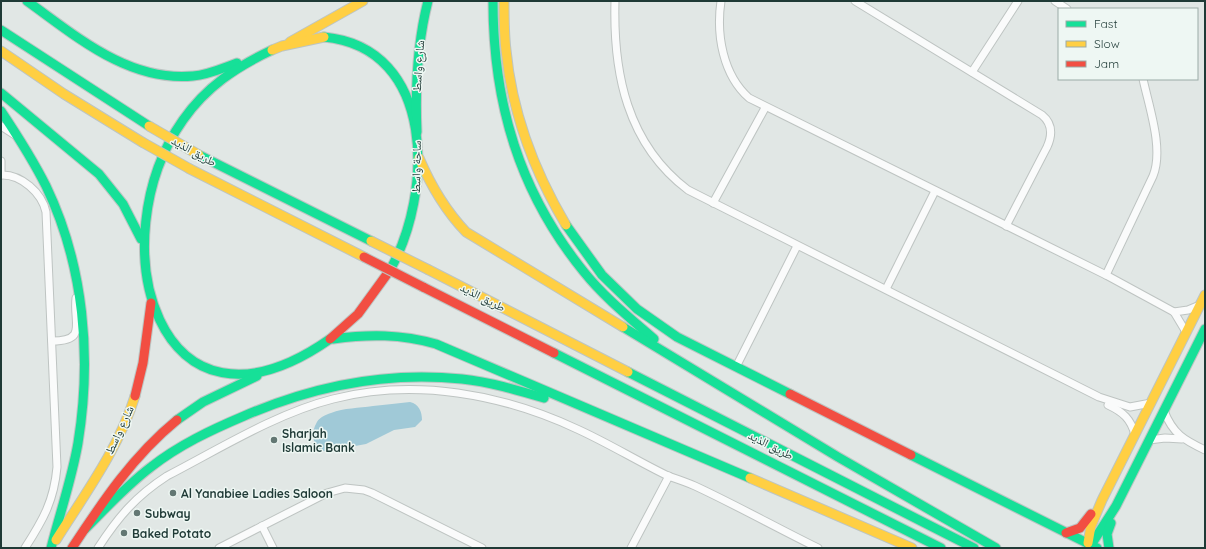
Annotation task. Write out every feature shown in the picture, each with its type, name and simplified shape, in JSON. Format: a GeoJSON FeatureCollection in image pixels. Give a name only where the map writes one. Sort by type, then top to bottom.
{"type":"FeatureCollection","features":[{"type":"Feature","properties":{"kind":"main road"},"geometry":{"type":"LineString","coordinates":[[27,1],[102,53],[118,62],[153,75],[192,76],[212,72],[262,53]]}},
{"type":"Feature","properties":{"kind":"main road"},"geometry":{"type":"LineString","coordinates":[[290,42],[363,1]]}},
{"type":"Feature","properties":{"kind":"main road","name":"شارع واسط"},"geometry":{"type":"LineString","coordinates":[[416,132],[415,90],[417,57],[421,25],[428,1]]}},
{"type":"Feature","properties":{"kind":"main road"},"geometry":{"type":"LineString","coordinates":[[493,1],[494,42],[503,105],[516,150],[535,194],[566,247],[584,271],[626,315],[680,362]]}},
{"type":"Feature","properties":{"kind":"main road"},"geometry":{"type":"LineString","coordinates":[[504,1],[508,60],[519,118],[536,168],[565,224],[591,261],[639,311],[677,337],[1092,546]]}},
{"type":"Feature","properties":{"kind":"main road","name":"طريق الذيد"},"geometry":{"type":"LineString","coordinates":[[1,30],[80,83],[199,155],[429,270],[974,548]]}},
{"type":"Feature","properties":{"kind":"main road","name":"ساحة واسط"},"geometry":{"type":"LineString","coordinates":[[324,37],[341,38],[372,52],[386,64],[398,79],[407,95],[416,132],[419,158],[414,209],[406,237],[392,266],[376,293],[356,317],[333,339],[312,352],[267,372],[245,375],[223,374],[202,367],[184,355],[164,333],[157,320],[146,272],[143,243],[144,218],[152,182],[165,148],[178,126],[193,106],[210,88],[229,73],[262,53],[290,42],[324,37]]}},
{"type":"Feature","properties":{"kind":"main road","name":"طريق الذيد"},"geometry":{"type":"LineString","coordinates":[[1,51],[64,94],[142,142],[190,169],[941,548]]}},
{"type":"Feature","properties":{"kind":"main road"},"geometry":{"type":"LineString","coordinates":[[1,93],[99,174],[112,187],[132,217],[143,243]]}},
{"type":"Feature","properties":{"kind":"main road"},"geometry":{"type":"LineString","coordinates":[[1,111],[32,158],[49,190],[62,223],[78,285],[86,337],[84,406],[73,467],[51,548]]}},
{"type":"Feature","properties":{"kind":"main road"},"geometry":{"type":"LineString","coordinates":[[419,158],[438,200],[450,217],[466,232],[838,457],[996,548]]}},
{"type":"Feature","properties":{"kind":"main road"},"geometry":{"type":"LineString","coordinates":[[1092,546],[1091,526],[1103,499],[1205,295]]}},
{"type":"Feature","properties":{"kind":"main road","name":"شارع واسط"},"geometry":{"type":"LineString","coordinates":[[51,548],[102,466],[125,422],[140,375],[151,299]]}},
{"type":"Feature","properties":{"kind":"main road"},"geometry":{"type":"LineString","coordinates":[[1092,546],[1115,507],[1205,329]]}},
{"type":"Feature","properties":{"kind":"main road"},"geometry":{"type":"LineString","coordinates":[[333,339],[374,333],[395,334],[416,338],[443,347],[598,412],[912,548]]}},
{"type":"Feature","properties":{"kind":"main road","name":"شارع واسط"},"geometry":{"type":"LineString","coordinates":[[72,548],[127,468],[158,435],[196,407],[219,394],[267,372]]}},
{"type":"Feature","properties":{"kind":"main road"},"geometry":{"type":"LineString","coordinates":[[85,529],[141,474],[186,443],[256,410],[292,396],[329,385],[367,379],[406,376],[444,376],[482,381],[520,390],[577,408],[598,412]]}},
{"type":"Feature","properties":{"kind":"main road"},"geometry":{"type":"LineString","coordinates":[[1066,533],[1076,530],[1084,524],[1103,499]]}},
{"type":"Feature","properties":{"kind":"main road"},"geometry":{"type":"LineString","coordinates":[[1103,499],[1108,505],[1115,507]]}},
{"type":"Feature","properties":{"kind":"main road"},"geometry":{"type":"LineString","coordinates":[[1109,548],[1107,534],[1115,513],[1115,507]]}},
{"type":"Feature","properties":{"kind":"street"},"geometry":{"type":"LineString","coordinates":[[614,1],[615,37],[621,83],[636,127],[659,164],[672,178],[688,190],[1099,397],[1130,407],[1151,403]]}},
{"type":"Feature","properties":{"kind":"street"},"geometry":{"type":"LineString","coordinates":[[721,1],[720,32],[730,72],[736,85],[742,92],[766,108],[1106,275],[1174,312],[1186,332]]}},
{"type":"Feature","properties":{"kind":"street"},"geometry":{"type":"LineString","coordinates":[[854,1],[1046,118],[1050,128],[1050,140],[1006,226]]}},
{"type":"Feature","properties":{"kind":"street"},"geometry":{"type":"LineString","coordinates":[[972,72],[1018,1]]}},
{"type":"Feature","properties":{"kind":"street"},"geometry":{"type":"LineString","coordinates":[[1055,1],[1066,8]]}},
{"type":"Feature","properties":{"kind":"street"},"geometry":{"type":"LineString","coordinates":[[1106,275],[1153,176],[1157,161],[1156,144],[1143,80]]}},
{"type":"Feature","properties":{"kind":"street"},"geometry":{"type":"LineString","coordinates":[[713,203],[766,108]]}},
{"type":"Feature","properties":{"kind":"street"},"geometry":{"type":"LineString","coordinates":[[1,126],[18,136]]}},
{"type":"Feature","properties":{"kind":"street"},"geometry":{"type":"LineString","coordinates":[[1,161],[1,175],[10,175],[18,178],[36,192],[44,206],[52,341],[57,457],[56,478],[49,508],[25,548]]}},
{"type":"Feature","properties":{"kind":"street"},"geometry":{"type":"LineString","coordinates":[[886,289],[935,191]]}},
{"type":"Feature","properties":{"kind":"street"},"geometry":{"type":"LineString","coordinates":[[736,367],[797,246]]}},
{"type":"Feature","properties":{"kind":"street"},"geometry":{"type":"LineString","coordinates":[[52,341],[68,340],[72,338],[76,332],[75,307],[78,285]]}},
{"type":"Feature","properties":{"kind":"street"},"geometry":{"type":"LineString","coordinates":[[1174,312],[1188,310],[1200,305]]}},
{"type":"Feature","properties":{"kind":"street"},"geometry":{"type":"LineString","coordinates":[[98,548],[116,522],[137,497],[167,476],[298,410],[334,399],[366,393],[420,390],[448,392],[503,401],[529,409],[578,429],[669,476],[694,486],[818,548]]}},
{"type":"Feature","properties":{"kind":"street"},"geometry":{"type":"LineString","coordinates":[[1099,397],[1104,403],[1124,414],[1131,424],[1135,435]]}},
{"type":"Feature","properties":{"kind":"street"},"geometry":{"type":"LineString","coordinates":[[1164,411],[1171,426],[1182,439]]}},
{"type":"Feature","properties":{"kind":"street"},"geometry":{"type":"LineString","coordinates":[[1149,440],[1165,438],[1182,439],[1205,450]]}},
{"type":"Feature","properties":{"kind":"street"},"geometry":{"type":"LineString","coordinates":[[631,548],[669,476]]}},
{"type":"Feature","properties":{"kind":"street"},"geometry":{"type":"LineString","coordinates":[[219,548],[318,497],[345,488],[364,490],[381,497],[482,548]]}},
{"type":"Feature","properties":{"kind":"street"},"geometry":{"type":"LineString","coordinates":[[262,526],[273,548]]}},
{"type":"Feature","properties":{"kind":"water"},"geometry":{"type":"Polygon","coordinates":[[[410,402],[418,406],[421,414],[422,420],[415,427],[394,430],[366,444],[328,451],[319,449],[314,442],[314,428],[320,418],[326,415],[346,409],[410,402]]]}},
{"type":"Feature","properties":{"kind":"traffic: fast"},"geometry":{"type":"LineString","coordinates":[[27,1],[84,42],[104,54],[147,72],[169,76],[193,76],[210,73],[237,63]]}},
{"type":"Feature","properties":{"kind":"traffic: fast"},"geometry":{"type":"LineString","coordinates":[[417,132],[416,99],[419,49],[428,1]]}},
{"type":"Feature","properties":{"kind":"traffic: fast"},"geometry":{"type":"LineString","coordinates":[[493,1],[494,39],[498,75],[505,110],[514,145],[542,210],[561,242],[584,272],[609,299],[654,339]]}},
{"type":"Feature","properties":{"kind":"traffic: fast"},"geometry":{"type":"LineString","coordinates":[[1,30],[149,126]]}},
{"type":"Feature","properties":{"kind":"traffic: fast"},"geometry":{"type":"LineString","coordinates":[[324,37],[361,47],[388,67],[406,96],[416,129],[418,166],[414,203],[404,239],[390,270]]}},
{"type":"Feature","properties":{"kind":"traffic: fast"},"geometry":{"type":"LineString","coordinates":[[272,50],[246,63],[223,79],[192,108],[183,120],[158,169],[146,222],[147,274],[160,320],[185,355],[222,373],[271,369],[330,339]]}},
{"type":"Feature","properties":{"kind":"traffic: fast"},"geometry":{"type":"LineString","coordinates":[[1,93],[99,174],[123,204],[141,239]]}},
{"type":"Feature","properties":{"kind":"traffic: fast"},"geometry":{"type":"LineString","coordinates":[[1,111],[36,167],[59,216],[77,279],[82,312],[84,378],[78,443],[73,469],[51,548]]}},
{"type":"Feature","properties":{"kind":"traffic: fast"},"geometry":{"type":"LineString","coordinates":[[199,155],[371,241]]}},
{"type":"Feature","properties":{"kind":"traffic: fast"},"geometry":{"type":"LineString","coordinates":[[566,225],[602,275],[637,309],[677,337],[790,394]]}},
{"type":"Feature","properties":{"kind":"traffic: fast"},"geometry":{"type":"LineString","coordinates":[[623,327],[838,457],[996,548]]}},
{"type":"Feature","properties":{"kind":"traffic: fast"},"geometry":{"type":"LineString","coordinates":[[1091,545],[1116,506],[1205,329]]}},
{"type":"Feature","properties":{"kind":"traffic: fast"},"geometry":{"type":"LineString","coordinates":[[333,339],[359,336],[385,336],[410,338],[436,344],[750,478]]}},
{"type":"Feature","properties":{"kind":"traffic: fast"},"geometry":{"type":"LineString","coordinates":[[554,353],[941,548]]}},
{"type":"Feature","properties":{"kind":"traffic: fast"},"geometry":{"type":"LineString","coordinates":[[628,372],[974,548]]}},
{"type":"Feature","properties":{"kind":"traffic: fast"},"geometry":{"type":"LineString","coordinates":[[177,420],[203,402],[257,376]]}},
{"type":"Feature","properties":{"kind":"traffic: fast"},"geometry":{"type":"LineString","coordinates":[[85,529],[134,481],[173,452],[207,432],[270,405],[296,396],[350,383],[377,379],[433,377],[483,382],[544,398]]}},
{"type":"Feature","properties":{"kind":"traffic: fast"},"geometry":{"type":"LineString","coordinates":[[911,455],[1097,548]]}},
{"type":"Feature","properties":{"kind":"traffic: fast"},"geometry":{"type":"LineString","coordinates":[[1109,548],[1107,534],[1111,523]]}},
{"type":"Feature","properties":{"kind":"traffic: slow"},"geometry":{"type":"LineString","coordinates":[[290,42],[363,1]]}},
{"type":"Feature","properties":{"kind":"traffic: slow"},"geometry":{"type":"LineString","coordinates":[[504,1],[505,38],[509,73],[519,119],[526,141],[544,184],[566,225]]}},
{"type":"Feature","properties":{"kind":"traffic: slow"},"geometry":{"type":"LineString","coordinates":[[272,50],[282,46],[324,37]]}},
{"type":"Feature","properties":{"kind":"traffic: slow"},"geometry":{"type":"LineString","coordinates":[[1,51],[64,94],[142,142]]}},
{"type":"Feature","properties":{"kind":"traffic: slow"},"geometry":{"type":"LineString","coordinates":[[149,126],[199,155]]}},
{"type":"Feature","properties":{"kind":"traffic: slow"},"geometry":{"type":"LineString","coordinates":[[142,142],[190,169]]}},
{"type":"Feature","properties":{"kind":"traffic: slow"},"geometry":{"type":"LineString","coordinates":[[419,158],[439,197],[451,215],[466,232],[623,327]]}},
{"type":"Feature","properties":{"kind":"traffic: slow"},"geometry":{"type":"LineString","coordinates":[[190,169],[364,257]]}},
{"type":"Feature","properties":{"kind":"traffic: slow"},"geometry":{"type":"LineString","coordinates":[[371,241],[429,270]]}},
{"type":"Feature","properties":{"kind":"traffic: slow"},"geometry":{"type":"LineString","coordinates":[[429,270],[628,372]]}},
{"type":"Feature","properties":{"kind":"traffic: slow"},"geometry":{"type":"LineString","coordinates":[[1088,543],[1091,526],[1102,500],[1205,295]]}},
{"type":"Feature","properties":{"kind":"traffic: slow"},"geometry":{"type":"LineString","coordinates":[[56,540],[90,488],[111,452],[135,396]]}},
{"type":"Feature","properties":{"kind":"traffic: slow"},"geometry":{"type":"LineString","coordinates":[[750,478],[912,548]]}},
{"type":"Feature","properties":{"kind":"traffic: jam"},"geometry":{"type":"LineString","coordinates":[[364,257],[423,287]]}},
{"type":"Feature","properties":{"kind":"traffic: jam"},"geometry":{"type":"LineString","coordinates":[[330,339],[358,314],[390,270]]}},
{"type":"Feature","properties":{"kind":"traffic: jam"},"geometry":{"type":"LineString","coordinates":[[423,287],[554,353]]}},
{"type":"Feature","properties":{"kind":"traffic: jam"},"geometry":{"type":"LineString","coordinates":[[135,396],[143,363],[151,303]]}},
{"type":"Feature","properties":{"kind":"traffic: jam"},"geometry":{"type":"LineString","coordinates":[[790,394],[911,455]]}},
{"type":"Feature","properties":{"kind":"traffic: jam"},"geometry":{"type":"LineString","coordinates":[[72,548],[107,496],[133,464],[146,449],[177,420]]}},
{"type":"Feature","properties":{"kind":"traffic: jam"},"geometry":{"type":"LineString","coordinates":[[1066,533],[1080,528],[1091,514]]}},
{"type":"Feature","properties":{"kind":"place","name":"Sharjah Islamic Bank"},"geometry":{"type":"Point","coordinates":[274,440]}},
{"type":"Feature","properties":{"kind":"place","name":"Al Yanabiee Ladies Saloon"},"geometry":{"type":"Point","coordinates":[173,493]}},
{"type":"Feature","properties":{"kind":"place","name":"Subway"},"geometry":{"type":"Point","coordinates":[137,513]}},
{"type":"Feature","properties":{"kind":"place","name":"Baked Potato"},"geometry":{"type":"Point","coordinates":[124,533]}}]}
